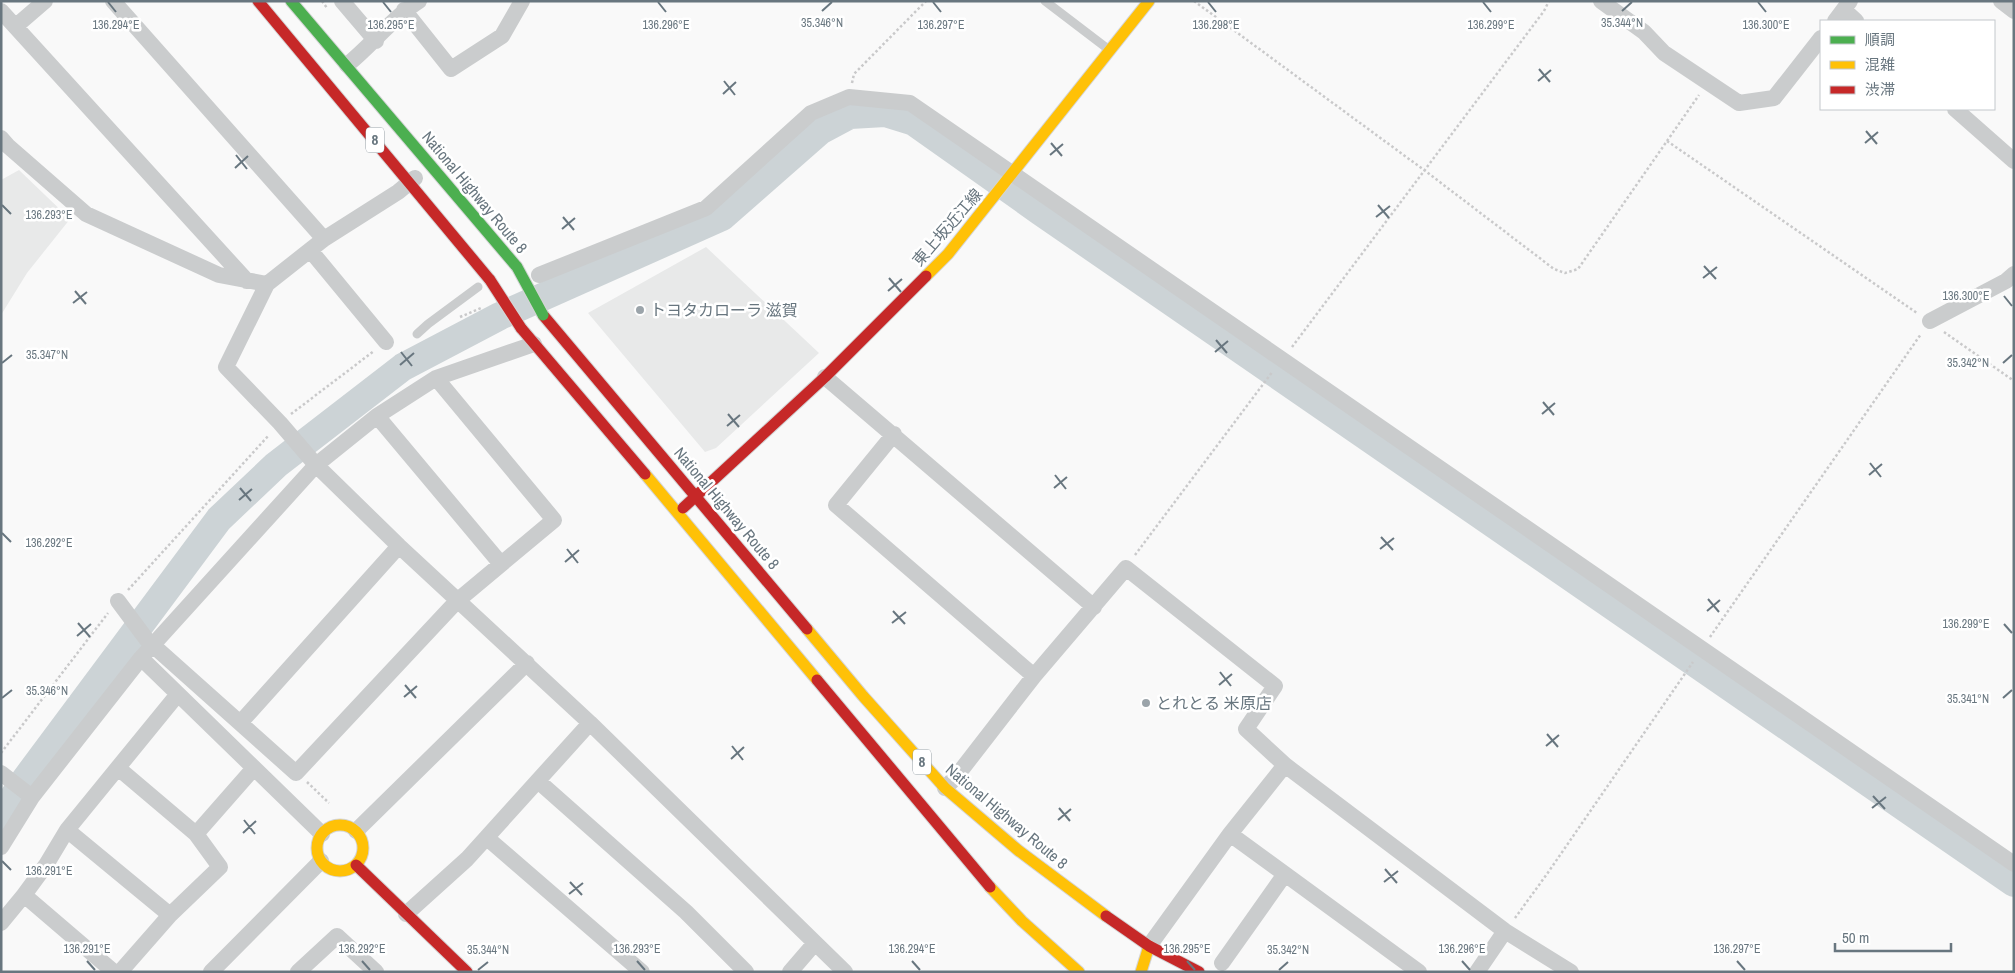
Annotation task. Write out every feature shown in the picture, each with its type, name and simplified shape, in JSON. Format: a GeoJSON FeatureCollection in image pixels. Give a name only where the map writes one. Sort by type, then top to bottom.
{"type":"FeatureCollection","features":[{"type":"Feature","properties":{"kind":"main road","name":"8"},"geometry":{"type":"LineString","coordinates":[[258,1],[490,280],[521,328],[534,344],[678,512],[990,887],[1022,921],[1079,972]]}},
{"type":"Feature","properties":{"kind":"main road","name":"National Highway Route 8"},"geometry":{"type":"LineString","coordinates":[[291,1],[517,267],[543,315],[863,696],[945,788],[1019,851],[1097,910],[1149,946],[1199,972]]}},
{"type":"Feature","properties":{"kind":"main road","name":"東上坂近江線"},"geometry":{"type":"LineString","coordinates":[[678,512],[825,377],[948,254],[1149,1]]}},
{"type":"Feature","properties":{"kind":"main road"},"geometry":{"type":"LineString","coordinates":[[335,826],[342,826],[356,831],[363,844],[361,859],[351,869],[338,871],[326,866],[321,861],[317,847],[322,834],[335,826]]}},
{"type":"Feature","properties":{"kind":"main road"},"geometry":{"type":"LineString","coordinates":[[356,865],[467,972]]}},
{"type":"Feature","properties":{"kind":"main road"},"geometry":{"type":"LineString","coordinates":[[1141,972],[1149,946]]}},
{"type":"Feature","properties":{"kind":"street"},"geometry":{"type":"LineString","coordinates":[[16,26],[45,1]]}},
{"type":"Feature","properties":{"kind":"street"},"geometry":{"type":"LineString","coordinates":[[113,1],[324,239]]}},
{"type":"Feature","properties":{"kind":"street"},"geometry":{"type":"LineString","coordinates":[[342,1],[376,40]]}},
{"type":"Feature","properties":{"kind":"street"},"geometry":{"type":"LineString","coordinates":[[347,65],[376,40],[404,10],[419,1]]}},
{"type":"Feature","properties":{"kind":"street"},"geometry":{"type":"LineString","coordinates":[[404,10],[451,69],[502,36],[522,1]]}},
{"type":"Feature","properties":{"kind":"street"},"geometry":{"type":"LineString","coordinates":[[1601,1],[1644,32],[1664,53],[1707,83],[1739,102],[1774,98],[1820,39]]}},
{"type":"Feature","properties":{"kind":"street"},"geometry":{"type":"LineString","coordinates":[[2001,1],[2014,12]]}},
{"type":"Feature","properties":{"kind":"street"},"geometry":{"type":"LineString","coordinates":[[1,11],[247,281]]}},
{"type":"Feature","properties":{"kind":"street"},"geometry":{"type":"LineString","coordinates":[[1843,11],[1855,20]]}},
{"type":"Feature","properties":{"kind":"street"},"geometry":{"type":"LineString","coordinates":[[539,275],[706,208],[811,113],[849,97],[910,103],[1011,176],[1283,359],[2014,864]]}},
{"type":"Feature","properties":{"kind":"street"},"geometry":{"type":"LineString","coordinates":[[1956,110],[2014,161]]}},
{"type":"Feature","properties":{"kind":"street"},"geometry":{"type":"LineString","coordinates":[[3,147],[86,214],[219,275],[267,284]]}},
{"type":"Feature","properties":{"kind":"street"},"geometry":{"type":"LineString","coordinates":[[430,164],[398,192],[324,239],[267,284],[226,367],[280,423],[313,462],[399,546],[590,723],[845,972]]}},
{"type":"Feature","properties":{"kind":"street"},"geometry":{"type":"LineString","coordinates":[[310,250],[386,342]]}},
{"type":"Feature","properties":{"kind":"street"},"geometry":{"type":"LineString","coordinates":[[1930,322],[2006,281],[2014,274]]}},
{"type":"Feature","properties":{"kind":"street"},"geometry":{"type":"LineString","coordinates":[[1,846],[32,798],[141,658],[150,642],[313,462],[377,416],[436,378],[534,344]]}},
{"type":"Feature","properties":{"kind":"street"},"geometry":{"type":"LineString","coordinates":[[825,377],[894,434],[1094,607]]}},
{"type":"Feature","properties":{"kind":"street"},"geometry":{"type":"LineString","coordinates":[[119,604],[150,642],[296,773],[458,601],[554,520],[436,378]]}},
{"type":"Feature","properties":{"kind":"street"},"geometry":{"type":"LineString","coordinates":[[377,416],[501,564]]}},
{"type":"Feature","properties":{"kind":"street"},"geometry":{"type":"LineString","coordinates":[[894,434],[836,505],[1034,676]]}},
{"type":"Feature","properties":{"kind":"street"},"geometry":{"type":"LineString","coordinates":[[240,723],[399,546]]}},
{"type":"Feature","properties":{"kind":"street"},"geometry":{"type":"LineString","coordinates":[[945,788],[955,778],[1034,676],[1126,568],[1275,686],[1246,728],[1286,765],[1505,931],[1571,972]]}},
{"type":"Feature","properties":{"kind":"street"},"geometry":{"type":"LineString","coordinates":[[141,658],[322,834]]}},
{"type":"Feature","properties":{"kind":"street"},"geometry":{"type":"LineString","coordinates":[[356,831],[527,663]]}},
{"type":"Feature","properties":{"kind":"street"},"geometry":{"type":"LineString","coordinates":[[1,923],[46,865],[68,830],[178,694]]}},
{"type":"Feature","properties":{"kind":"street"},"geometry":{"type":"LineString","coordinates":[[406,914],[467,859],[590,723]]}},
{"type":"Feature","properties":{"kind":"street"},"geometry":{"type":"LineString","coordinates":[[1149,946],[1230,834],[1286,765]]}},
{"type":"Feature","properties":{"kind":"street"},"geometry":{"type":"LineString","coordinates":[[118,768],[196,834],[220,867],[170,915],[120,972]]}},
{"type":"Feature","properties":{"kind":"street"},"geometry":{"type":"LineString","coordinates":[[196,834],[254,768]]}},
{"type":"Feature","properties":{"kind":"street"},"geometry":{"type":"LineString","coordinates":[[1,773],[32,798]]}},
{"type":"Feature","properties":{"kind":"street"},"geometry":{"type":"LineString","coordinates":[[538,780],[686,912],[746,972]]}},
{"type":"Feature","properties":{"kind":"street"},"geometry":{"type":"LineString","coordinates":[[68,830],[170,915]]}},
{"type":"Feature","properties":{"kind":"street"},"geometry":{"type":"LineString","coordinates":[[1230,834],[1419,972]]}},
{"type":"Feature","properties":{"kind":"street"},"geometry":{"type":"LineString","coordinates":[[487,838],[642,972]]}},
{"type":"Feature","properties":{"kind":"street"},"geometry":{"type":"LineString","coordinates":[[211,972],[321,861]]}},
{"type":"Feature","properties":{"kind":"street"},"geometry":{"type":"LineString","coordinates":[[1222,963],[1285,874]]}},
{"type":"Feature","properties":{"kind":"street"},"geometry":{"type":"LineString","coordinates":[[24,895],[114,972]]}},
{"type":"Feature","properties":{"kind":"street"},"geometry":{"type":"LineString","coordinates":[[1476,972],[1505,931]]}},
{"type":"Feature","properties":{"kind":"street"},"geometry":{"type":"LineString","coordinates":[[298,972],[337,936],[376,972]]}},
{"type":"Feature","properties":{"kind":"street"},"geometry":{"type":"LineString","coordinates":[[790,972],[814,943]]}},
{"type":"Feature","properties":{"kind":"lane"},"geometry":{"type":"LineString","coordinates":[[1045,1],[1110,51]]}},
{"type":"Feature","properties":{"kind":"lane"},"geometry":{"type":"LineString","coordinates":[[417,334],[478,287]]}},
{"type":"Feature","properties":{"kind":"path"},"geometry":{"type":"LineString","coordinates":[[849,97],[854,74],[926,1]]}},
{"type":"Feature","properties":{"kind":"path"},"geometry":{"type":"LineString","coordinates":[[1194,1],[1424,170],[1554,269],[1566,273],[1578,269],[1707,83]]}},
{"type":"Feature","properties":{"kind":"path"},"geometry":{"type":"LineString","coordinates":[[1283,359],[1544,11],[1549,1]]}},
{"type":"Feature","properties":{"kind":"path"},"geometry":{"type":"LineString","coordinates":[[1667,141],[2014,381]]}},
{"type":"Feature","properties":{"kind":"path"},"geometry":{"type":"LineString","coordinates":[[1702,650],[1930,322]]}},
{"type":"Feature","properties":{"kind":"path"},"geometry":{"type":"LineString","coordinates":[[1,753],[119,604],[280,423],[386,342]]}},
{"type":"Feature","properties":{"kind":"path"},"geometry":{"type":"LineString","coordinates":[[1126,568],[1266,381]]}},
{"type":"Feature","properties":{"kind":"path"},"geometry":{"type":"LineString","coordinates":[[1505,931],[1547,874],[1685,673]]}},
{"type":"Feature","properties":{"kind":"path"},"geometry":{"type":"LineString","coordinates":[[296,773],[329,803]]}},
{"type":"Feature","properties":{"kind":"shaded area"},"geometry":{"type":"Polygon","coordinates":[[[19,170],[70,219],[27,273],[1,315],[1,180],[19,170]]]}},
{"type":"Feature","properties":{"kind":"shaded area"},"geometry":{"type":"Polygon","coordinates":[[[706,247],[819,353],[716,448],[705,452],[588,313],[706,247]]]}},
{"type":"Feature","properties":{"kind":"waterway"},"geometry":{"type":"LineString","coordinates":[[1,816],[24,781],[219,519],[276,465],[403,367],[500,316],[722,217],[820,131],[850,115],[885,113],[914,122],[1041,212],[2014,883]]}},
{"type":"Feature","properties":{"kind":"traffic: fast"},"geometry":{"type":"LineString","coordinates":[[291,1],[517,267]]}},
{"type":"Feature","properties":{"kind":"traffic: fast"},"geometry":{"type":"LineString","coordinates":[[517,267],[543,315]]}},
{"type":"Feature","properties":{"kind":"traffic: slow"},"geometry":{"type":"LineString","coordinates":[[926,276],[948,254],[1149,1]]}},
{"type":"Feature","properties":{"kind":"traffic: slow"},"geometry":{"type":"LineString","coordinates":[[645,474],[817,680]]}},
{"type":"Feature","properties":{"kind":"traffic: slow"},"geometry":{"type":"LineString","coordinates":[[807,629],[863,696],[945,788],[1019,851],[1106,916]]}},
{"type":"Feature","properties":{"kind":"traffic: slow"},"geometry":{"type":"LineString","coordinates":[[340,825],[353,829],[359,835],[363,848],[359,861],[353,867],[340,871],[327,867],[321,861],[317,848],[321,835],[327,829],[340,825]]}},
{"type":"Feature","properties":{"kind":"traffic: slow"},"geometry":{"type":"LineString","coordinates":[[990,887],[1022,921],[1079,972]]}},
{"type":"Feature","properties":{"kind":"traffic: slow"},"geometry":{"type":"LineString","coordinates":[[1141,972],[1149,946]]}},
{"type":"Feature","properties":{"kind":"traffic: jam"},"geometry":{"type":"LineString","coordinates":[[258,1],[490,280]]}},
{"type":"Feature","properties":{"kind":"traffic: jam"},"geometry":{"type":"LineString","coordinates":[[683,508],[825,377],[926,276]]}},
{"type":"Feature","properties":{"kind":"traffic: jam"},"geometry":{"type":"LineString","coordinates":[[490,280],[521,328]]}},
{"type":"Feature","properties":{"kind":"traffic: jam"},"geometry":{"type":"LineString","coordinates":[[543,315],[807,629]]}},
{"type":"Feature","properties":{"kind":"traffic: jam"},"geometry":{"type":"LineString","coordinates":[[521,328],[645,474]]}},
{"type":"Feature","properties":{"kind":"traffic: jam"},"geometry":{"type":"LineString","coordinates":[[817,680],[990,887]]}},
{"type":"Feature","properties":{"kind":"traffic: jam"},"geometry":{"type":"LineString","coordinates":[[356,865],[467,972]]}},
{"type":"Feature","properties":{"kind":"traffic: jam"},"geometry":{"type":"LineString","coordinates":[[1106,916],[1149,946],[1199,972]]}},
{"type":"Feature","properties":{"kind":"place","name":"トヨタカローラ 滋賀"},"geometry":{"type":"Point","coordinates":[640,310]}},
{"type":"Feature","properties":{"kind":"place","name":"とれとる 米原店"},"geometry":{"type":"Point","coordinates":[1146,703]}}]}
